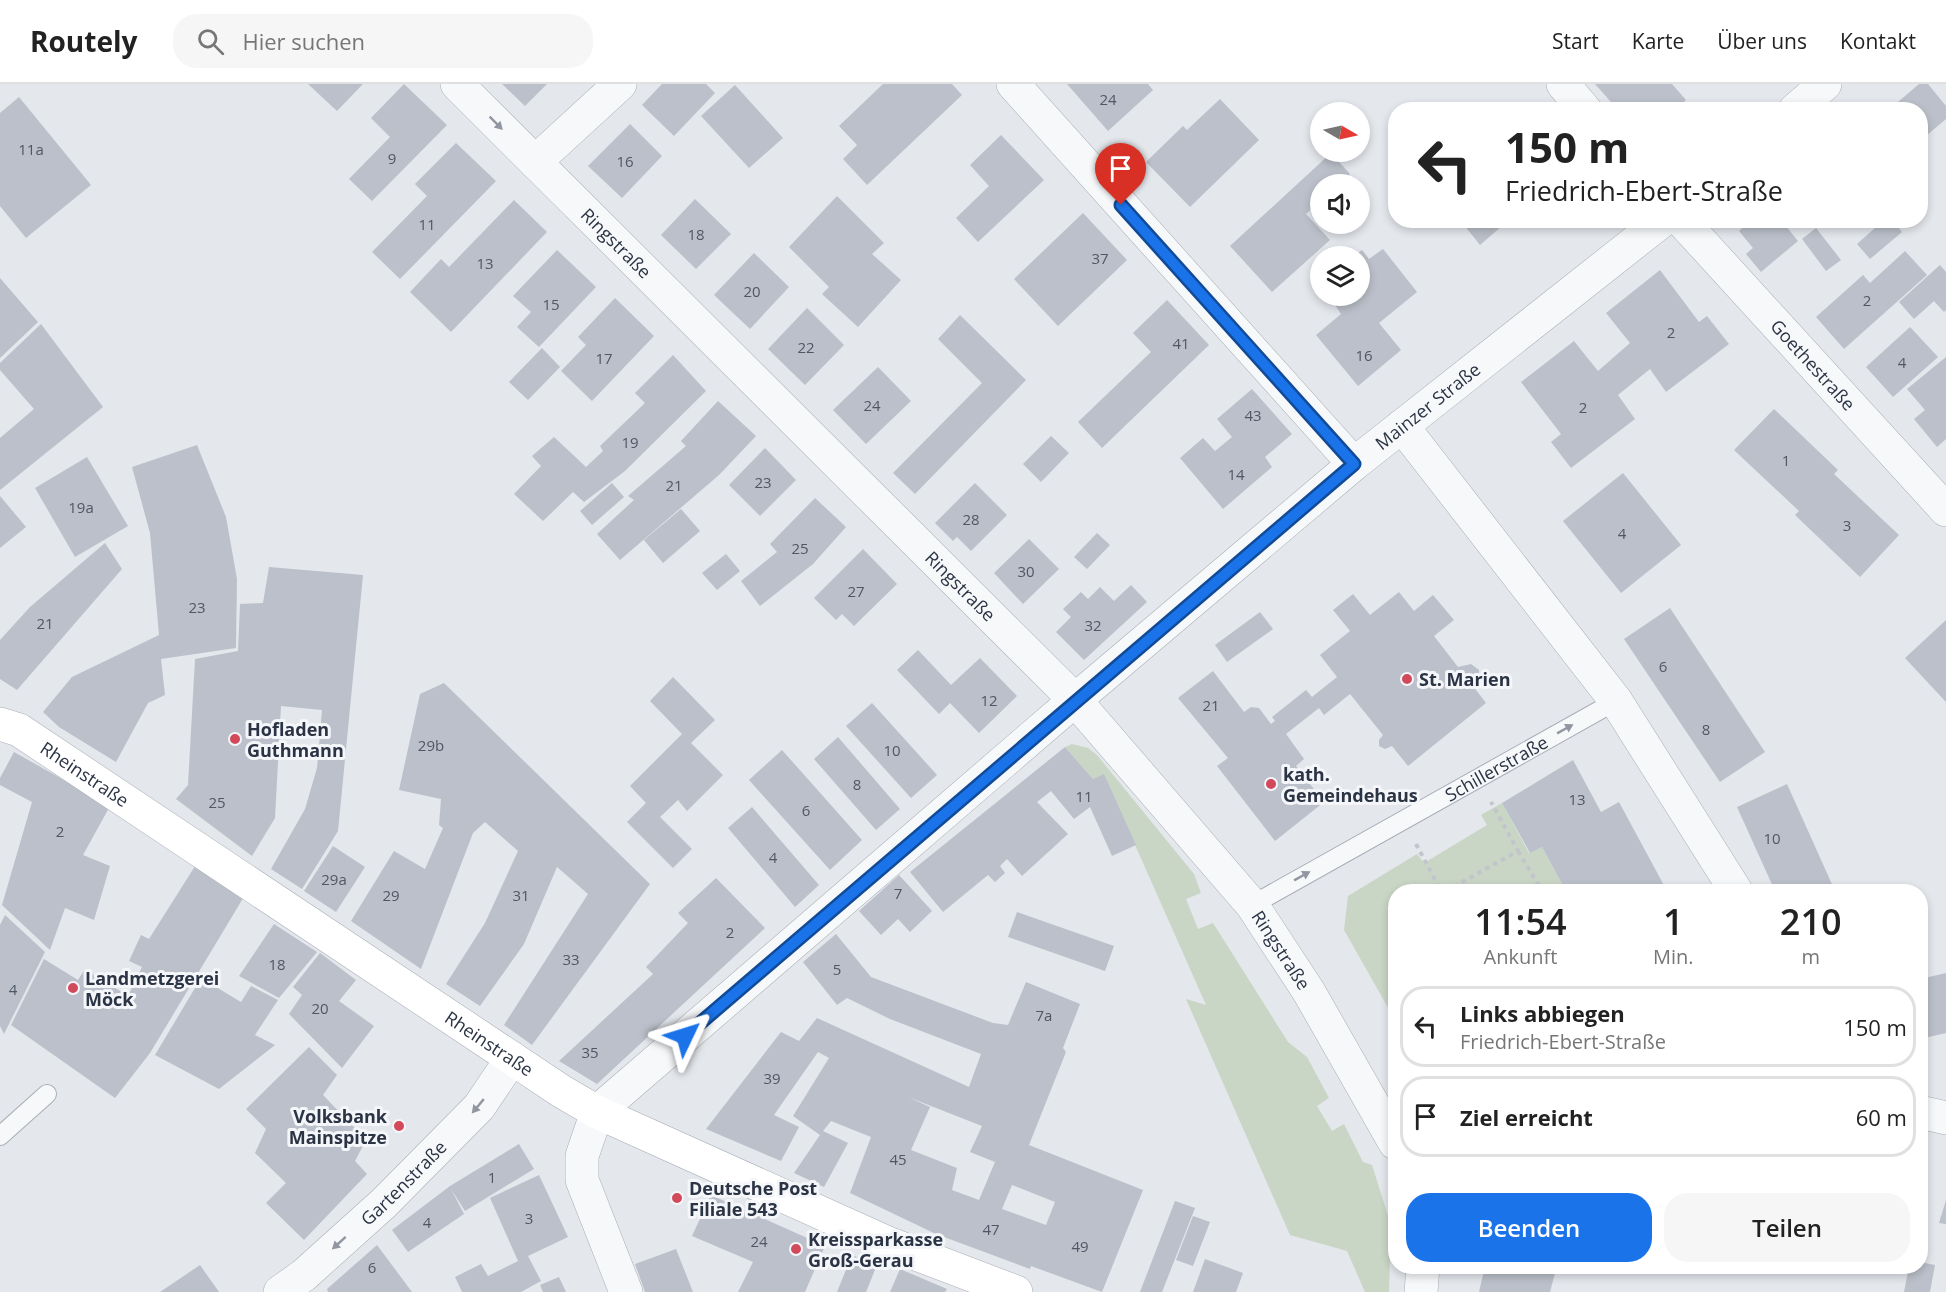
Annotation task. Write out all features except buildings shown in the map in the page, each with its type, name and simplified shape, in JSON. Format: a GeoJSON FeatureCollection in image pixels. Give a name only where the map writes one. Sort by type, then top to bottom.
{"type":"FeatureCollection","features":[{"type":"Feature","properties":{"kind":"main road","name":"Rheinstraße"},"geometry":{"type":"LineString","coordinates":[[0,724],[18,730],[512,1059],[597,1112],[890,1244],[1016,1292]]}},
{"type":"Feature","properties":{"kind":"street","name":"Ringstraße"},"geometry":{"type":"LineString","coordinates":[[458,84],[1075,700],[1252,905],[1309,992],[1388,1131]]}},
{"type":"Feature","properties":{"kind":"street"},"geometry":{"type":"LineString","coordinates":[[535,162],[620,84]]}},
{"type":"Feature","properties":{"kind":"street"},"geometry":{"type":"LineString","coordinates":[[1013,84],[1354,464]]}},
{"type":"Feature","properties":{"kind":"street"},"geometry":{"type":"LineString","coordinates":[[1563,84],[1578,102]]}},
{"type":"Feature","properties":{"kind":"street"},"geometry":{"type":"LineString","coordinates":[[1804,102],[1825,84]]}},
{"type":"Feature","properties":{"kind":"street","name":"Mainzer Straße"},"geometry":{"type":"LineString","coordinates":[[597,1112],[1075,700],[1354,464],[1652,228]]}},
{"type":"Feature","properties":{"kind":"street","name":"Goethestraße"},"geometry":{"type":"LineString","coordinates":[[1688,228],[1946,510]]}},
{"type":"Feature","properties":{"kind":"street"},"geometry":{"type":"LineString","coordinates":[[1402,426],[1616,701],[1732,884]]}},
{"type":"Feature","properties":{"kind":"street","name":"Gartenstraße"},"geometry":{"type":"LineString","coordinates":[[280,1292],[304,1275],[416,1171],[479,1107],[512,1059]]}},
{"type":"Feature","properties":{"kind":"street"},"geometry":{"type":"LineString","coordinates":[[597,1112],[582,1156],[582,1180],[626,1292]]}},
{"type":"Feature","properties":{"kind":"street"},"geometry":{"type":"LineString","coordinates":[[1928,1114],[1946,1118]]}},
{"type":"Feature","properties":{"kind":"street"},"geometry":{"type":"LineString","coordinates":[[1421,1292],[1422,1274]]}},
{"type":"Feature","properties":{"kind":"lane","name":"Schillerstraße"},"geometry":{"type":"LineString","coordinates":[[1252,905],[1616,701]]}},
{"type":"Feature","properties":{"kind":"lane"},"geometry":{"type":"LineString","coordinates":[[0,1136],[47,1094]]}},
{"type":"Feature","properties":{"kind":"path"},"geometry":{"type":"LineString","coordinates":[[1495,807],[1538,884]]}},
{"type":"Feature","properties":{"kind":"path"},"geometry":{"type":"LineString","coordinates":[[1414,841],[1437,884]]}},
{"type":"Feature","properties":{"kind":"path"},"geometry":{"type":"LineString","coordinates":[[1459,884],[1518,851]]}},
{"type":"Feature","properties":{"kind":"green space"},"geometry":{"type":"Polygon","coordinates":[[[1072,744],[1088,748],[1097,755],[1194,874],[1201,893],[1186,899],[1198,929],[1213,923],[1288,1042],[1307,1057],[1329,1098],[1317,1106],[1332,1131],[1344,1124],[1363,1162],[1372,1165],[1388,1216],[1389,1292],[1365,1292],[1347,1251],[1290,1235],[1186,999],[1206,1005],[1104,775],[1093,779],[1065,747],[1072,744]]]}},
{"type":"Feature","properties":{"kind":"green space"},"geometry":{"type":"Polygon","coordinates":[[[1502,803],[1529,853],[1542,847],[1562,884],[1388,884],[1388,1008],[1344,930],[1348,896],[1417,854],[1424,863],[1487,825],[1481,815],[1502,803]]]}},
{"type":"Feature","properties":{"kind":"place","name":"St. Marien"},"geometry":{"type":"Point","coordinates":[1407,679]}},
{"type":"Feature","properties":{"kind":"place","name":"Hofladen Guthmann"},"geometry":{"type":"Point","coordinates":[235,739]}},
{"type":"Feature","properties":{"kind":"place","name":"kath. Gemeindehaus"},"geometry":{"type":"Point","coordinates":[1271,784]}},
{"type":"Feature","properties":{"kind":"place","name":"Landmetzgerei Möck"},"geometry":{"type":"Point","coordinates":[73,988]}},
{"type":"Feature","properties":{"kind":"place","name":"Volksbank Mainspitze"},"geometry":{"type":"Point","coordinates":[399,1126]}},
{"type":"Feature","properties":{"kind":"place","name":"Deutsche Post Filiale 543"},"geometry":{"type":"Point","coordinates":[677,1198]}},
{"type":"Feature","properties":{"kind":"place","name":"Kreissparkasse Groß-Gerau"},"geometry":{"type":"Point","coordinates":[796,1249]}},
{"type":"Feature","properties":{"kind":"route"},"geometry":{"type":"LineString","coordinates":[[685,1036],[1075,700],[1354,464],[1121,205]]}}]}
